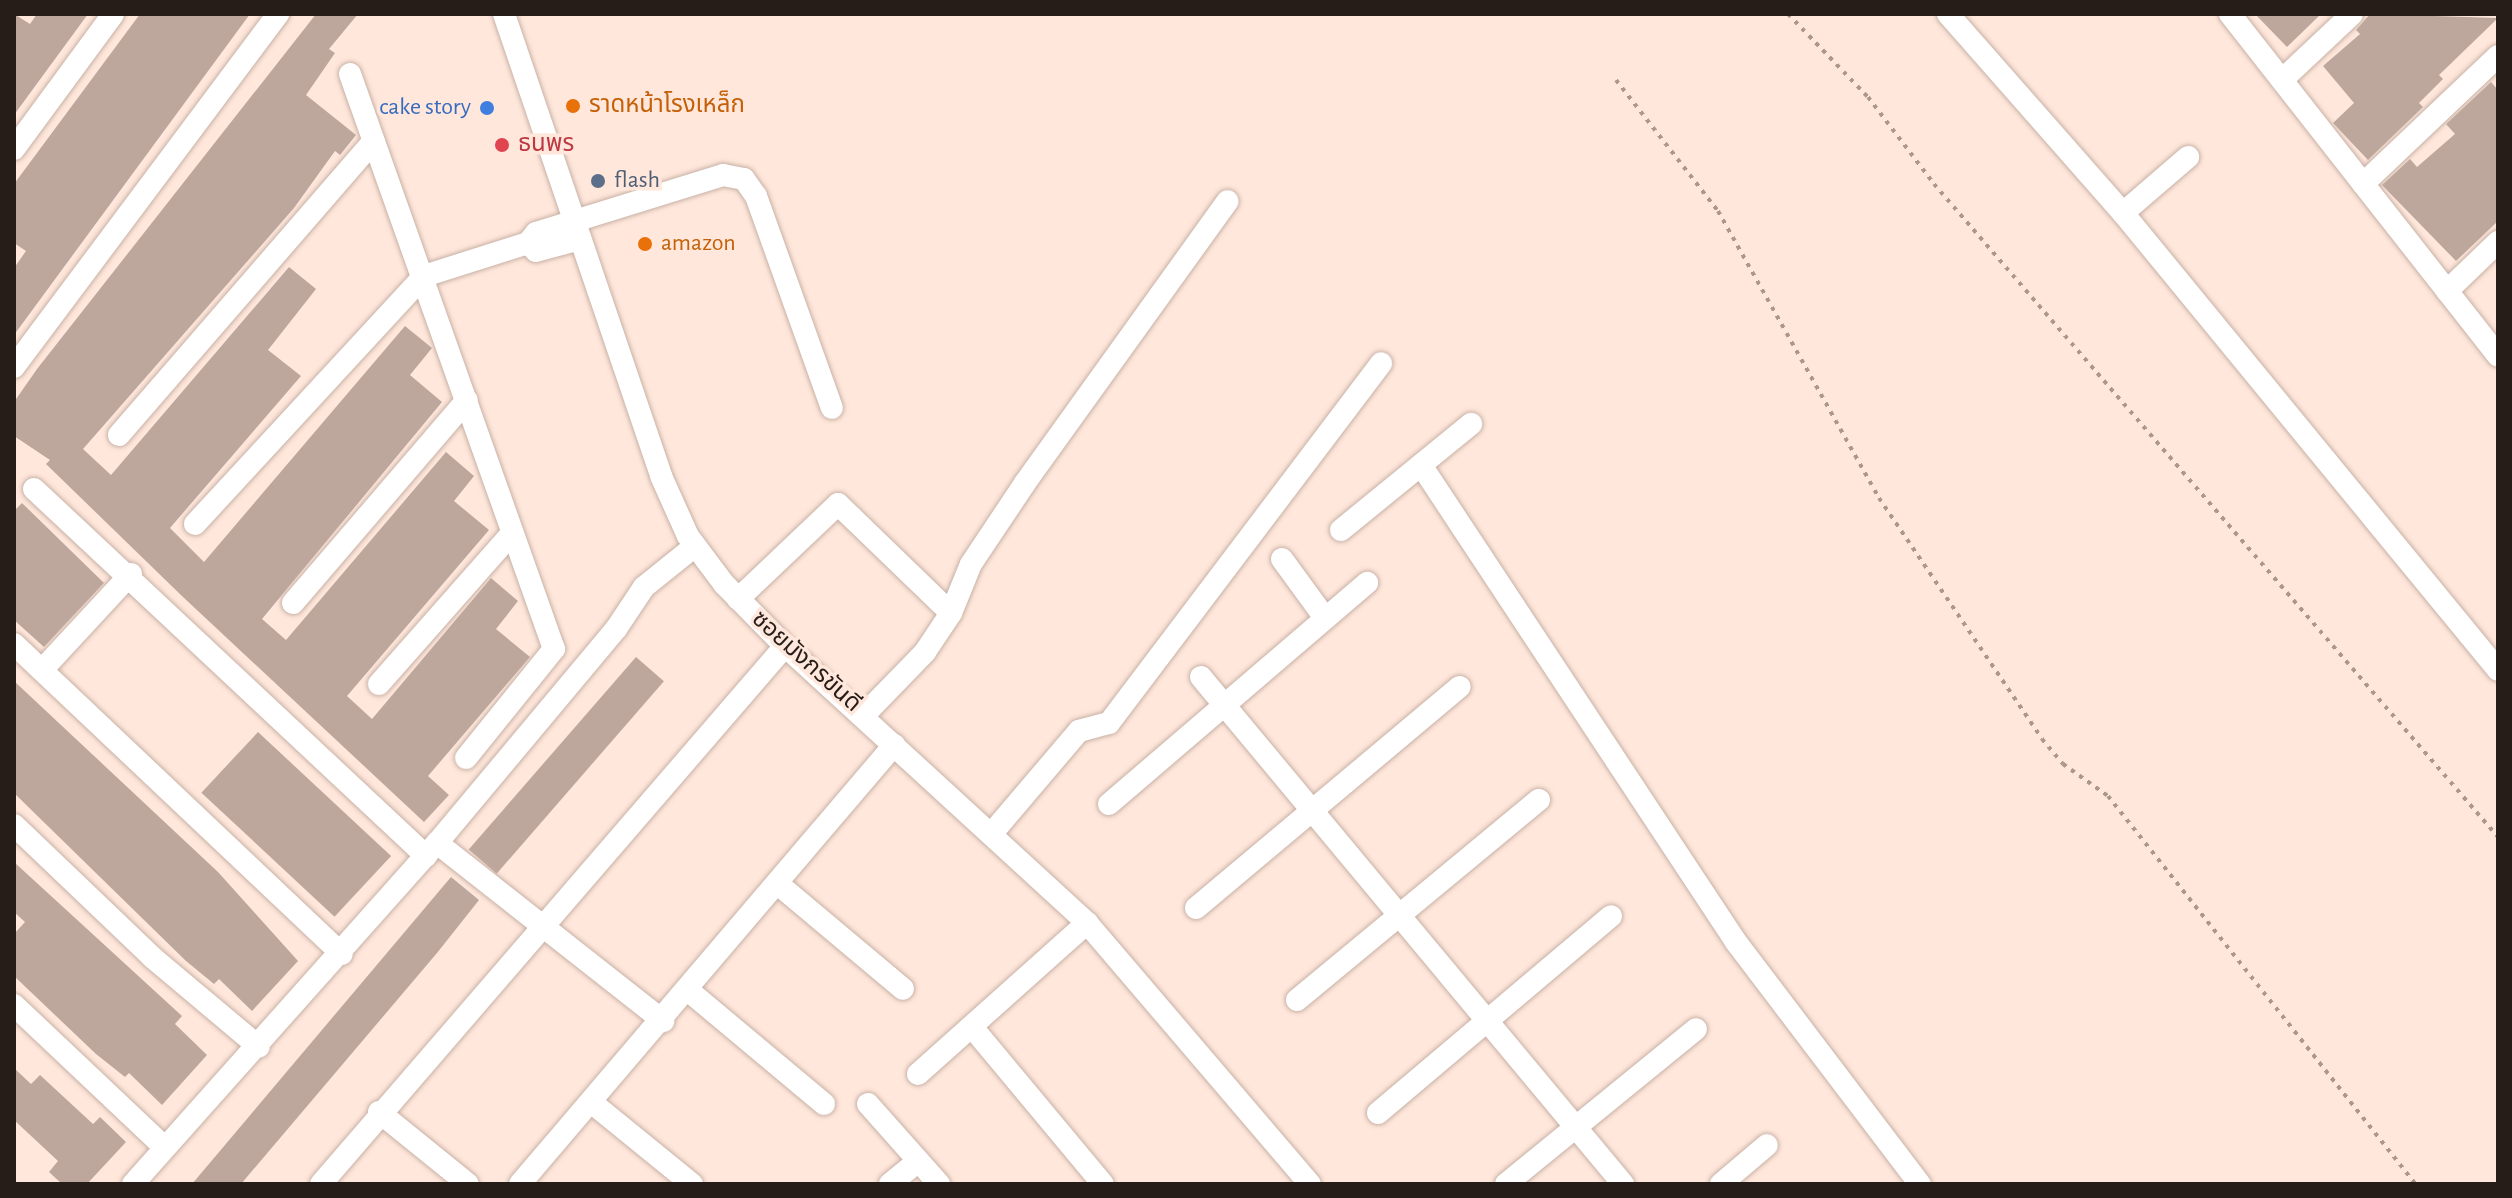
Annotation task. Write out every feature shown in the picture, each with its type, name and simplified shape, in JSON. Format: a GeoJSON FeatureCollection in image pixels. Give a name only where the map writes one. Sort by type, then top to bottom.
{"type":"FeatureCollection","features":[{"type":"Feature","properties":{"kind":"street"},"geometry":{"type":"LineString","coordinates":[[14,149],[113,14]]}},
{"type":"Feature","properties":{"kind":"street"},"geometry":{"type":"LineString","coordinates":[[14,367],[278,14]]}},
{"type":"Feature","properties":{"kind":"street","name":"ซอยมังกรขันดี"},"geometry":{"type":"LineString","coordinates":[[504,14],[661,476],[695,546],[738,599],[785,646],[993,832],[1087,923],[1310,1184]]}},
{"type":"Feature","properties":{"kind":"street"},"geometry":{"type":"LineString","coordinates":[[2230,14],[2498,356]]}},
{"type":"Feature","properties":{"kind":"street"},"geometry":{"type":"LineString","coordinates":[[2282,80],[2352,14]]}},
{"type":"Feature","properties":{"kind":"street"},"geometry":{"type":"LineString","coordinates":[[1951,15],[2123,213],[2498,670]]}},
{"type":"Feature","properties":{"kind":"street"},"geometry":{"type":"LineString","coordinates":[[2363,184],[2498,56]]}},
{"type":"Feature","properties":{"kind":"street"},"geometry":{"type":"LineString","coordinates":[[350,74],[554,649],[466,758]]}},
{"type":"Feature","properties":{"kind":"street"},"geometry":{"type":"LineString","coordinates":[[119,435],[374,141]]}},
{"type":"Feature","properties":{"kind":"street"},"geometry":{"type":"LineString","coordinates":[[2123,213],[2188,157]]}},
{"type":"Feature","properties":{"kind":"street"},"geometry":{"type":"LineString","coordinates":[[195,524],[424,276],[528,243],[536,251],[578,231],[723,175],[744,179],[756,196],[832,408]]}},
{"type":"Feature","properties":{"kind":"street"},"geometry":{"type":"LineString","coordinates":[[864,715],[925,652],[951,613],[971,564],[1025,483],[1228,201]]}},
{"type":"Feature","properties":{"kind":"street"},"geometry":{"type":"LineString","coordinates":[[2447,291],[2498,242]]}},
{"type":"Feature","properties":{"kind":"street"},"geometry":{"type":"LineString","coordinates":[[993,832],[1079,731],[1109,723],[1381,363]]}},
{"type":"Feature","properties":{"kind":"street"},"geometry":{"type":"LineString","coordinates":[[293,603],[467,400]]}},
{"type":"Feature","properties":{"kind":"street"},"geometry":{"type":"LineString","coordinates":[[1341,530],[1471,424]]}},
{"type":"Feature","properties":{"kind":"street"},"geometry":{"type":"LineString","coordinates":[[1421,465],[1736,942],[1920,1184]]}},
{"type":"Feature","properties":{"kind":"street"},"geometry":{"type":"LineString","coordinates":[[34,489],[431,850],[663,1021]]}},
{"type":"Feature","properties":{"kind":"street"},"geometry":{"type":"LineString","coordinates":[[738,599],[838,504],[951,613]]}},
{"type":"Feature","properties":{"kind":"street"},"geometry":{"type":"LineString","coordinates":[[379,684],[512,533]]}},
{"type":"Feature","properties":{"kind":"street"},"geometry":{"type":"LineString","coordinates":[[133,1184],[342,954],[616,629],[644,587],[659,580],[695,546]]}},
{"type":"Feature","properties":{"kind":"street"},"geometry":{"type":"LineString","coordinates":[[1282,559],[1325,618]]}},
{"type":"Feature","properties":{"kind":"street"},"geometry":{"type":"LineString","coordinates":[[42,670],[131,574]]}},
{"type":"Feature","properties":{"kind":"street"},"geometry":{"type":"LineString","coordinates":[[1109,804],[1222,703],[1367,583]]}},
{"type":"Feature","properties":{"kind":"street"},"geometry":{"type":"LineString","coordinates":[[14,644],[342,954]]}},
{"type":"Feature","properties":{"kind":"street"},"geometry":{"type":"LineString","coordinates":[[321,1184],[379,1112],[542,931],[785,646]]}},
{"type":"Feature","properties":{"kind":"street"},"geometry":{"type":"LineString","coordinates":[[1201,677],[1623,1184]]}},
{"type":"Feature","properties":{"kind":"street"},"geometry":{"type":"LineString","coordinates":[[1196,908],[1459,687]]}},
{"type":"Feature","properties":{"kind":"street"},"geometry":{"type":"LineString","coordinates":[[520,1184],[689,991],[894,745]]}},
{"type":"Feature","properties":{"kind":"street"},"geometry":{"type":"LineString","coordinates":[[1297,1000],[1539,800]]}},
{"type":"Feature","properties":{"kind":"street"},"geometry":{"type":"LineString","coordinates":[[14,825],[153,958],[259,1047]]}},
{"type":"Feature","properties":{"kind":"street"},"geometry":{"type":"LineString","coordinates":[[778,884],[903,989]]}},
{"type":"Feature","properties":{"kind":"street"},"geometry":{"type":"LineString","coordinates":[[1378,1113],[1611,916]]}},
{"type":"Feature","properties":{"kind":"street"},"geometry":{"type":"LineString","coordinates":[[918,1074],[1087,923]]}},
{"type":"Feature","properties":{"kind":"street"},"geometry":{"type":"LineString","coordinates":[[689,991],[824,1104]]}},
{"type":"Feature","properties":{"kind":"street"},"geometry":{"type":"LineString","coordinates":[[14,1005],[164,1147]]}},
{"type":"Feature","properties":{"kind":"street"},"geometry":{"type":"LineString","coordinates":[[972,1027],[1103,1184]]}},
{"type":"Feature","properties":{"kind":"street"},"geometry":{"type":"LineString","coordinates":[[1506,1184],[1696,1029]]}},
{"type":"Feature","properties":{"kind":"street"},"geometry":{"type":"LineString","coordinates":[[591,1102],[692,1184]]}},
{"type":"Feature","properties":{"kind":"street"},"geometry":{"type":"LineString","coordinates":[[868,1104],[939,1184]]}},
{"type":"Feature","properties":{"kind":"street"},"geometry":{"type":"LineString","coordinates":[[379,1112],[468,1184]]}},
{"type":"Feature","properties":{"kind":"street"},"geometry":{"type":"LineString","coordinates":[[1721,1184],[1767,1145]]}},
{"type":"Feature","properties":{"kind":"street"},"geometry":{"type":"LineString","coordinates":[[890,1184],[918,1161]]}},
{"type":"Feature","properties":{"kind":"path"},"geometry":{"type":"LineString","coordinates":[[1788,14],[1868,97],[1934,184],[2498,837]]}},
{"type":"Feature","properties":{"kind":"path"},"geometry":{"type":"LineString","coordinates":[[1616,80],[1718,211],[1879,498],[2042,739],[2063,764],[2108,796],[2416,1184]]}},
{"type":"Feature","properties":{"kind":"building"},"geometry":{"type":"Polygon","coordinates":[[[14,14],[30,24],[37,14],[88,14],[14,115],[14,14]]]}},
{"type":"Feature","properties":{"kind":"building"},"geometry":{"type":"Polygon","coordinates":[[[140,14],[250,14],[14,335],[14,268],[26,251],[14,243],[14,184],[140,14]]]}},
{"type":"Feature","properties":{"kind":"building"},"geometry":{"type":"Polygon","coordinates":[[[316,14],[358,14],[329,49],[335,53],[306,95],[356,135],[340,155],[335,151],[294,208],[83,449],[111,475],[289,267],[316,289],[268,350],[301,376],[170,528],[204,562],[405,326],[432,348],[410,375],[442,402],[262,619],[286,640],[446,452],[474,476],[454,501],[489,530],[347,696],[372,719],[491,578],[518,601],[496,629],[530,657],[428,776],[449,795],[424,822],[183,597],[46,464],[50,460],[14,436],[14,402],[37,369],[316,14]]]}},
{"type":"Feature","properties":{"kind":"building"},"geometry":{"type":"Polygon","coordinates":[[[2255,14],[2321,14],[2287,47],[2255,14]]]}},
{"type":"Feature","properties":{"kind":"building"},"geometry":{"type":"Polygon","coordinates":[[[2370,14],[2498,18],[2439,75],[2443,79],[2419,103],[2423,107],[2368,160],[2333,123],[2354,103],[2323,66],[2360,34],[2356,30],[2370,14]]]}},
{"type":"Feature","properties":{"kind":"building"},"geometry":{"type":"Polygon","coordinates":[[[2491,82],[2498,90],[2498,221],[2456,261],[2382,185],[2410,159],[2417,167],[2455,134],[2446,124],[2491,82]]]}},
{"type":"Feature","properties":{"kind":"building"},"geometry":{"type":"Polygon","coordinates":[[[22,503],[104,583],[44,647],[14,620],[14,511],[22,503]]]}},
{"type":"Feature","properties":{"kind":"building"},"geometry":{"type":"Polygon","coordinates":[[[636,657],[664,681],[497,874],[469,849],[636,657]]]}},
{"type":"Feature","properties":{"kind":"building"},"geometry":{"type":"Polygon","coordinates":[[[14,681],[218,872],[298,961],[252,1011],[219,979],[214,984],[186,961],[14,793],[14,681]]]}},
{"type":"Feature","properties":{"kind":"building"},"geometry":{"type":"Polygon","coordinates":[[[258,732],[391,856],[335,917],[201,793],[258,732]]]}},
{"type":"Feature","properties":{"kind":"building"},"geometry":{"type":"Polygon","coordinates":[[[14,862],[182,1016],[175,1024],[207,1055],[162,1105],[129,1073],[125,1077],[96,1054],[14,976],[14,934],[25,922],[14,912],[14,862]]]}},
{"type":"Feature","properties":{"kind":"building"},"geometry":{"type":"Polygon","coordinates":[[[451,877],[479,900],[437,953],[241,1184],[192,1184],[451,877]]]}},
{"type":"Feature","properties":{"kind":"building"},"geometry":{"type":"Polygon","coordinates":[[[14,1068],[31,1084],[40,1075],[93,1124],[100,1117],[126,1142],[87,1184],[62,1184],[49,1172],[58,1161],[14,1120],[14,1068]]]}},
{"type":"Feature","properties":{"kind":"place","name":"ราดหน้าโรงเหล็ก"},"geometry":{"type":"Point","coordinates":[573,106]}},
{"type":"Feature","properties":{"kind":"place","name":"cake story"},"geometry":{"type":"Point","coordinates":[487,108]}},
{"type":"Feature","properties":{"kind":"place","name":"ธนพร"},"geometry":{"type":"Point","coordinates":[502,145]}},
{"type":"Feature","properties":{"kind":"place","name":"flash"},"geometry":{"type":"Point","coordinates":[598,181]}},
{"type":"Feature","properties":{"kind":"place","name":"amazon"},"geometry":{"type":"Point","coordinates":[645,244]}}]}
